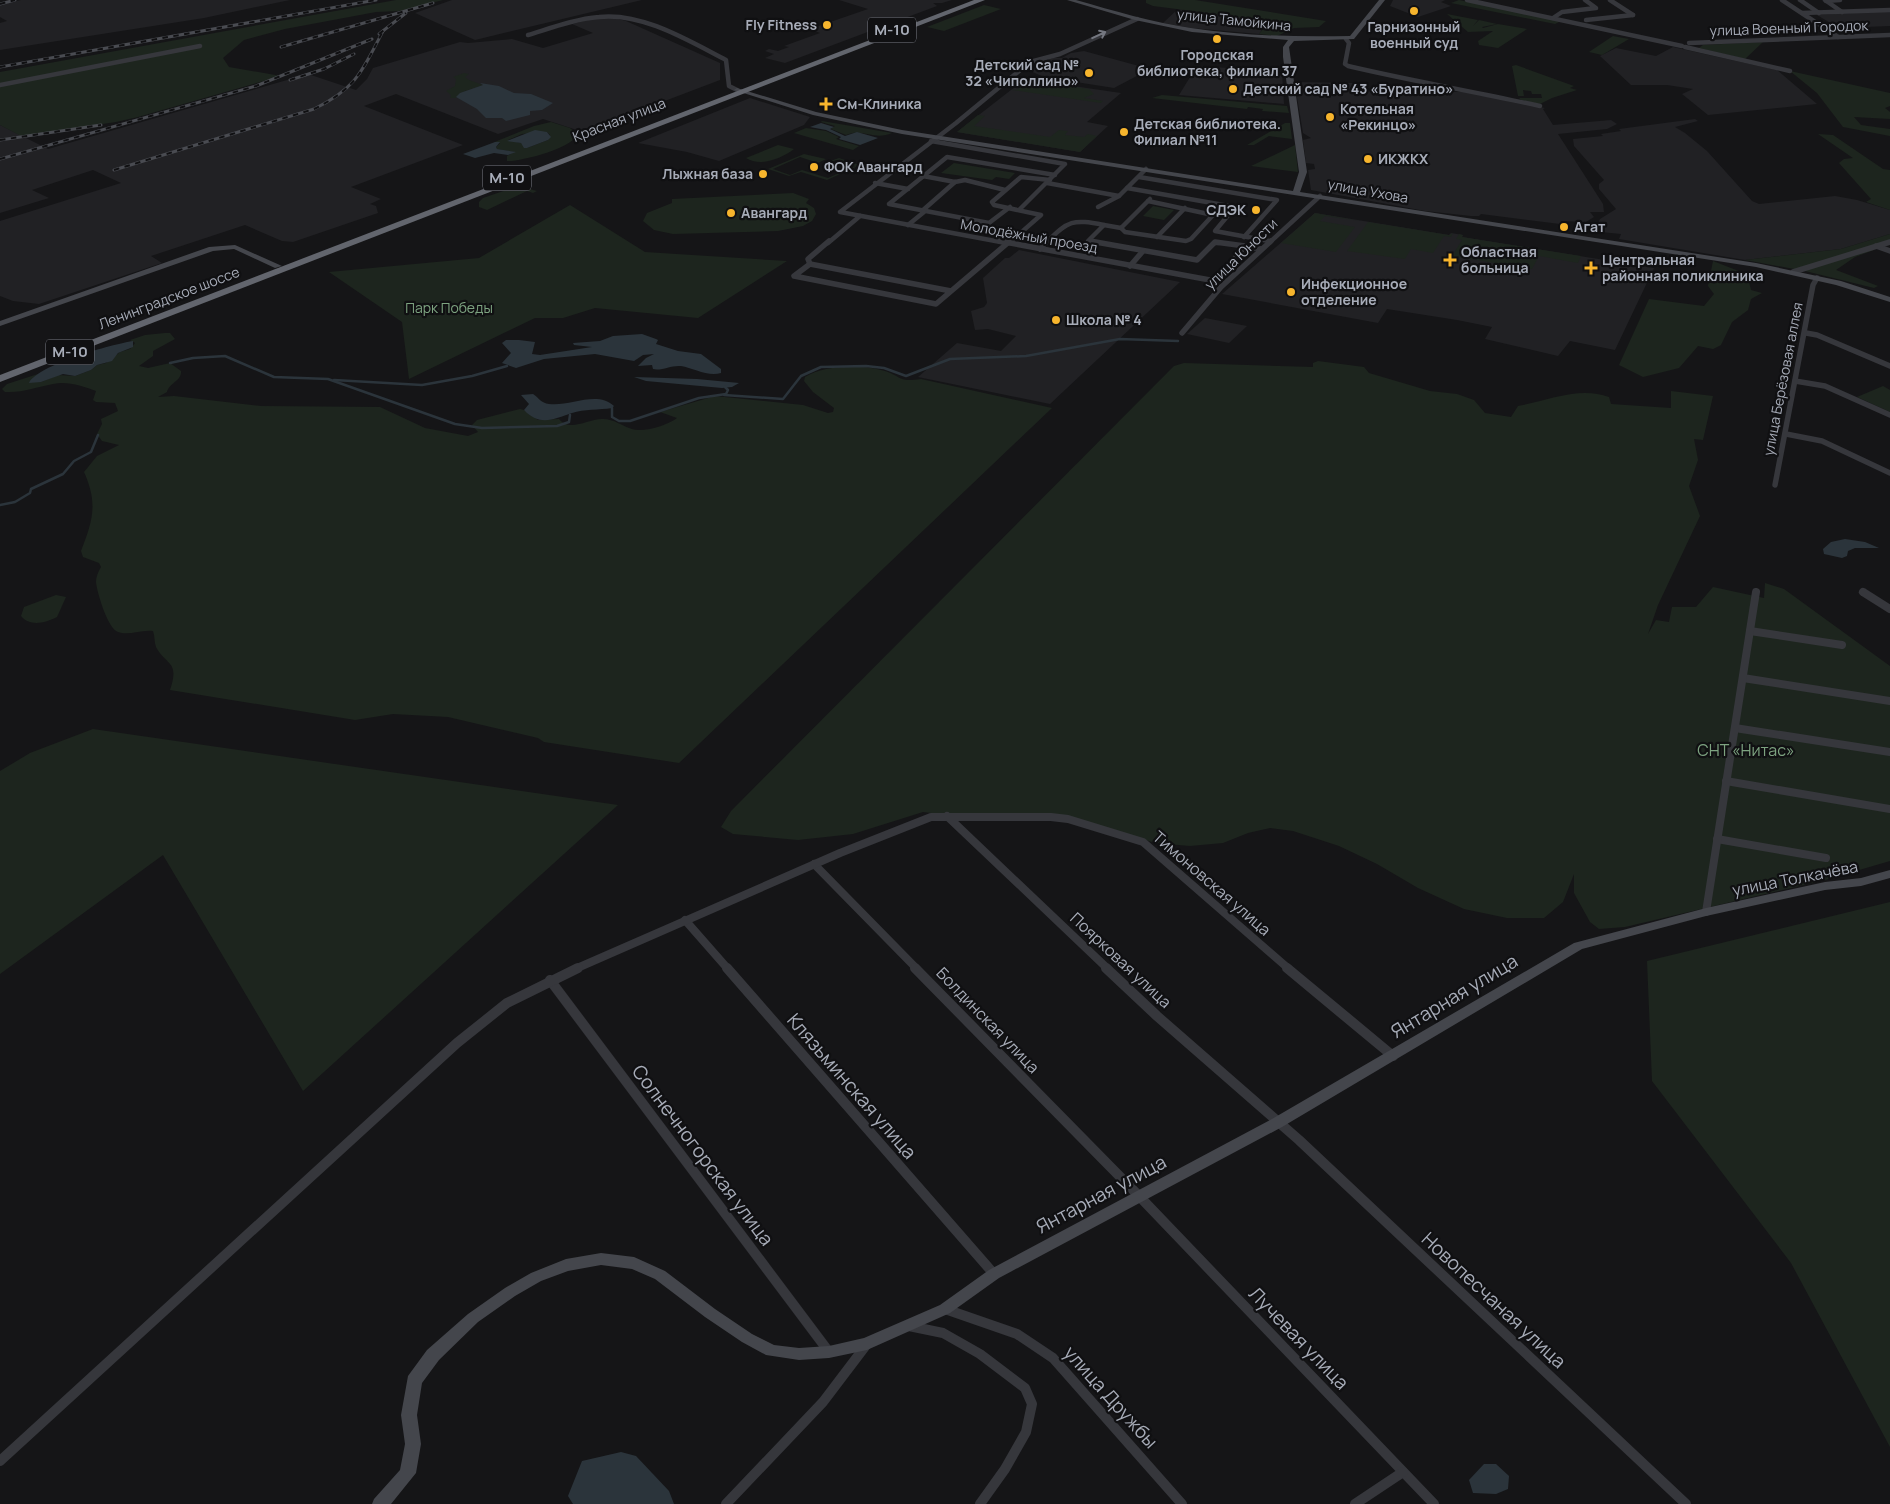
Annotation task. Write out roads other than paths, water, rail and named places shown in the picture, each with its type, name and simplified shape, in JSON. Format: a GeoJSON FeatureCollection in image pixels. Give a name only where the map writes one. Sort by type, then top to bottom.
{"type":"FeatureCollection","features":[{"type":"Feature","properties":{"kind":"highway","name":"Красная улица"},"geometry":{"type":"LineString","coordinates":[[293,267],[744,93],[969,0]]}},
{"type":"Feature","properties":{"kind":"highway","name":"Красная улица"},"geometry":{"type":"LineString","coordinates":[[278,266],[744,93],[981,0]]}},
{"type":"Feature","properties":{"kind":"highway","name":"Ленинградское шоссе"},"geometry":{"type":"LineString","coordinates":[[0,374],[278,266]]}},
{"type":"Feature","properties":{"kind":"highway","name":"Ленинградское шоссе"},"geometry":{"type":"LineString","coordinates":[[0,379],[293,267]]}},
{"type":"Feature","properties":{"kind":"street","name":"улица Тамойкина"},"geometry":{"type":"LineString","coordinates":[[1070,0],[1192,30],[1292,39],[1343,40]]}},
{"type":"Feature","properties":{"kind":"street"},"geometry":{"type":"LineString","coordinates":[[1343,40],[1354,36],[1382,0]]}},
{"type":"Feature","properties":{"kind":"street"},"geometry":{"type":"LineString","coordinates":[[1470,0],[1553,18],[1585,22],[1683,45],[1694,46],[1717,43]]}},
{"type":"Feature","properties":{"kind":"street"},"geometry":{"type":"LineString","coordinates":[[1553,18],[1562,12],[1596,8],[1585,0]]}},
{"type":"Feature","properties":{"kind":"street"},"geometry":{"type":"LineString","coordinates":[[1585,22],[1633,15],[1610,0]]}},
{"type":"Feature","properties":{"kind":"street"},"geometry":{"type":"LineString","coordinates":[[1782,0],[1838,38]]}},
{"type":"Feature","properties":{"kind":"street"},"geometry":{"type":"LineString","coordinates":[[1800,0],[1819,13]]}},
{"type":"Feature","properties":{"kind":"street"},"geometry":{"type":"LineString","coordinates":[[1825,0],[1842,12]]}},
{"type":"Feature","properties":{"kind":"street"},"geometry":{"type":"LineString","coordinates":[[1825,0],[1840,0]]}},
{"type":"Feature","properties":{"kind":"street"},"geometry":{"type":"LineString","coordinates":[[1573,10],[1585,22]]}},
{"type":"Feature","properties":{"kind":"street"},"geometry":{"type":"LineString","coordinates":[[1802,13],[1890,10]]}},
{"type":"Feature","properties":{"kind":"street"},"geometry":{"type":"LineString","coordinates":[[528,35],[595,17],[620,17],[659,31],[726,60],[729,86],[744,93]]}},
{"type":"Feature","properties":{"kind":"street"},"geometry":{"type":"LineString","coordinates":[[875,183],[938,136],[1030,62],[1060,54],[1137,18]]}},
{"type":"Feature","properties":{"kind":"street","name":"улица Военный Городок"},"geometry":{"type":"LineString","coordinates":[[1683,45],[1689,43],[1890,35]]}},
{"type":"Feature","properties":{"kind":"street"},"geometry":{"type":"LineString","coordinates":[[1292,39],[1286,47],[1303,172],[1296,192]]}},
{"type":"Feature","properties":{"kind":"street"},"geometry":{"type":"LineString","coordinates":[[1343,40],[1349,42],[1344,61],[1348,66],[1440,87],[1473,91],[1540,106]]}},
{"type":"Feature","properties":{"kind":"street"},"geometry":{"type":"LineString","coordinates":[[1689,43],[1704,52]]}},
{"type":"Feature","properties":{"kind":"street"},"geometry":{"type":"LineString","coordinates":[[1683,45],[1704,52],[1790,71]]}},
{"type":"Feature","properties":{"kind":"street"},"geometry":{"type":"LineString","coordinates":[[0,85],[200,46]]}},
{"type":"Feature","properties":{"kind":"street","name":"улица Ухова"},"geometry":{"type":"LineString","coordinates":[[744,93],[833,116],[938,136],[1793,272],[1890,300]]}},
{"type":"Feature","properties":{"kind":"street"},"geometry":{"type":"LineString","coordinates":[[931,141],[1065,164],[1020,209]]}},
{"type":"Feature","properties":{"kind":"street"},"geometry":{"type":"LineString","coordinates":[[1010,207],[989,223],[890,205],[948,157],[1054,175]]}},
{"type":"Feature","properties":{"kind":"street"},"geometry":{"type":"LineString","coordinates":[[1098,206],[1119,196],[1146,169]]}},
{"type":"Feature","properties":{"kind":"street"},"geometry":{"type":"LineString","coordinates":[[923,176],[955,182],[965,180],[1005,190]]}},
{"type":"Feature","properties":{"kind":"street"},"geometry":{"type":"LineString","coordinates":[[951,291],[810,264],[794,276],[936,304],[1041,215],[992,203],[1022,176],[1119,196]]}},
{"type":"Feature","properties":{"kind":"street"},"geometry":{"type":"LineString","coordinates":[[1139,177],[1277,200],[1244,237]]}},
{"type":"Feature","properties":{"kind":"street"},"geometry":{"type":"LineString","coordinates":[[908,225],[955,182]]}},
{"type":"Feature","properties":{"kind":"street"},"geometry":{"type":"LineString","coordinates":[[875,183],[908,189]]}},
{"type":"Feature","properties":{"kind":"street","name":"Молодёжный проезд"},"geometry":{"type":"LineString","coordinates":[[875,183],[840,212],[1215,280],[1245,246]]}},
{"type":"Feature","properties":{"kind":"street"},"geometry":{"type":"LineString","coordinates":[[1127,188],[1235,206],[1215,231],[1269,241]]}},
{"type":"Feature","properties":{"kind":"street"},"geometry":{"type":"LineString","coordinates":[[1121,228],[1155,193]]}},
{"type":"Feature","properties":{"kind":"street","name":"улица Юности"},"geometry":{"type":"LineString","coordinates":[[1182,333],[1202,307],[1269,241],[1320,196]]}},
{"type":"Feature","properties":{"kind":"street"},"geometry":{"type":"LineString","coordinates":[[1040,249],[1068,221],[1079,220],[1121,228],[1126,232],[1188,240],[1213,215],[1148,201]]}},
{"type":"Feature","properties":{"kind":"street"},"geometry":{"type":"LineString","coordinates":[[1157,237],[1184,208]]}},
{"type":"Feature","properties":{"kind":"street"},"geometry":{"type":"LineString","coordinates":[[810,264],[808,259],[860,216]]}},
{"type":"Feature","properties":{"kind":"street"},"geometry":{"type":"LineString","coordinates":[[1104,225],[1088,241],[1197,260],[1215,242],[1261,249]]}},
{"type":"Feature","properties":{"kind":"street"},"geometry":{"type":"LineString","coordinates":[[1793,272],[1890,242]]}},
{"type":"Feature","properties":{"kind":"street"},"geometry":{"type":"LineString","coordinates":[[1876,246],[1890,251]]}},
{"type":"Feature","properties":{"kind":"street"},"geometry":{"type":"LineString","coordinates":[[0,324],[212,249],[235,247],[278,266]]}},
{"type":"Feature","properties":{"kind":"street"},"geometry":{"type":"LineString","coordinates":[[1130,266],[1143,251]]}},
{"type":"Feature","properties":{"kind":"street","name":"улица Берёзовая аллея"},"geometry":{"type":"LineString","coordinates":[[1775,484],[1814,285],[1817,278]]}},
{"type":"Feature","properties":{"kind":"street"},"geometry":{"type":"LineString","coordinates":[[1806,333],[1817,335],[1890,366]]}},
{"type":"Feature","properties":{"kind":"street"},"geometry":{"type":"LineString","coordinates":[[1795,381],[1825,386],[1890,415]]}},
{"type":"Feature","properties":{"kind":"street"},"geometry":{"type":"LineString","coordinates":[[1786,434],[1822,441],[1890,473]]}},
{"type":"Feature","properties":{"kind":"street"},"geometry":{"type":"LineString","coordinates":[[1881,469],[1890,465]]}},
{"type":"Feature","properties":{"kind":"street"},"geometry":{"type":"LineString","coordinates":[[1706,912],[1756,592]]}},
{"type":"Feature","properties":{"kind":"street"},"geometry":{"type":"LineString","coordinates":[[1863,592],[1890,609]]}},
{"type":"Feature","properties":{"kind":"street"},"geometry":{"type":"LineString","coordinates":[[1750,631],[1842,645]]}},
{"type":"Feature","properties":{"kind":"street"},"geometry":{"type":"LineString","coordinates":[[1743,678],[1890,701]]}},
{"type":"Feature","properties":{"kind":"street"},"geometry":{"type":"LineString","coordinates":[[1735,728],[1890,752]]}},
{"type":"Feature","properties":{"kind":"street"},"geometry":{"type":"LineString","coordinates":[[1726,781],[1890,809]]}},
{"type":"Feature","properties":{"kind":"street","name":"Поярковая улица"},"geometry":{"type":"LineString","coordinates":[[947,816],[1157,1016],[1277,1123]]}},
{"type":"Feature","properties":{"kind":"street","name":"Тимоновская улица"},"geometry":{"type":"LineString","coordinates":[[0,1461],[457,1043],[507,1003],[550,980],[685,920],[814,864],[931,817],[1060,818],[1143,842],[1260,945],[1393,1056]]}},
{"type":"Feature","properties":{"kind":"street"},"geometry":{"type":"LineString","coordinates":[[1717,839],[1826,858]]}},
{"type":"Feature","properties":{"kind":"street","name":"Болдинская улица"},"geometry":{"type":"LineString","coordinates":[[814,864],[1140,1197]]}},
{"type":"Feature","properties":{"kind":"street","name":"улица Толкачёва"},"geometry":{"type":"LineString","coordinates":[[1706,912],[1825,886],[1861,882],[1890,874]]}},
{"type":"Feature","properties":{"kind":"street","name":"Янтарная улица"},"geometry":{"type":"LineString","coordinates":[[380,1504],[408,1473],[413,1444],[409,1415],[414,1381],[433,1355],[454,1334],[510,1292],[536,1277],[566,1265],[601,1259],[634,1263],[660,1274],[710,1313],[747,1338],[772,1351],[799,1354],[829,1352],[867,1344],[945,1309],[994,1274],[1277,1123],[1578,946],[1706,912]]}},
{"type":"Feature","properties":{"kind":"street","name":"Клязьминская улица"},"geometry":{"type":"LineString","coordinates":[[685,920],[994,1274]]}},
{"type":"Feature","properties":{"kind":"street","name":"Солнечногорская улица"},"geometry":{"type":"LineString","coordinates":[[550,980],[829,1352]]}},
{"type":"Feature","properties":{"kind":"street","name":"Новопесчаная улица"},"geometry":{"type":"LineString","coordinates":[[1277,1123],[1299,1140],[1686,1504]]}},
{"type":"Feature","properties":{"kind":"street","name":"Лучевая улица"},"geometry":{"type":"LineString","coordinates":[[1140,1197],[1434,1504]]}},
{"type":"Feature","properties":{"kind":"street","name":"улица Дружбы"},"geometry":{"type":"LineString","coordinates":[[945,1309],[1017,1334],[1053,1358],[1182,1504]]}},
{"type":"Feature","properties":{"kind":"street"},"geometry":{"type":"LineString","coordinates":[[906,1326],[943,1333],[980,1354],[1025,1388],[1032,1404],[1026,1432],[980,1504]]}},
{"type":"Feature","properties":{"kind":"street"},"geometry":{"type":"LineString","coordinates":[[726,1504],[823,1402],[867,1344]]}},
{"type":"Feature","properties":{"kind":"street"},"geometry":{"type":"LineString","coordinates":[[1355,1504],[1403,1472]]}},
{"type":"Feature","properties":{"kind":"waterway"},"geometry":{"type":"LineString","coordinates":[[724,395],[783,399],[801,376],[821,367],[866,366],[884,368],[906,376],[950,359],[1026,356],[1120,339],[1178,341]]}},
{"type":"Feature","properties":{"kind":"waterway"},"geometry":{"type":"LineString","coordinates":[[170,363],[193,358],[225,356],[274,377],[328,379],[455,424],[482,428],[557,426],[569,422],[570,415]]}},
{"type":"Feature","properties":{"kind":"waterway"},"geometry":{"type":"LineString","coordinates":[[334,380],[422,385],[472,376],[507,366]]}},
{"type":"Feature","properties":{"kind":"waterway"},"geometry":{"type":"LineString","coordinates":[[612,408],[612,417],[619,421],[630,421],[699,398],[726,394],[728,390],[725,387]]}},
{"type":"Feature","properties":{"kind":"waterway"},"geometry":{"type":"LineString","coordinates":[[0,505],[15,502],[30,493],[31,489],[63,474],[74,461],[91,452],[98,435]]}},
{"type":"Feature","properties":{"kind":"railway"},"geometry":{"type":"LineString","coordinates":[[0,4],[15,0]]}},
{"type":"Feature","properties":{"kind":"railway"},"geometry":{"type":"LineString","coordinates":[[0,67],[376,0]]}},
{"type":"Feature","properties":{"kind":"railway"},"geometry":{"type":"LineString","coordinates":[[281,47],[433,3]]}},
{"type":"Feature","properties":{"kind":"railway"},"geometry":{"type":"LineString","coordinates":[[379,34],[406,13]]}},
{"type":"Feature","properties":{"kind":"railway"},"geometry":{"type":"LineString","coordinates":[[114,170],[314,109],[340,94],[357,77],[383,31]]}},
{"type":"Feature","properties":{"kind":"railway"},"geometry":{"type":"LineString","coordinates":[[0,159],[256,86],[372,39]]}},
{"type":"Feature","properties":{"kind":"railway"},"geometry":{"type":"LineString","coordinates":[[290,80],[324,69],[354,54]]}},
{"type":"Feature","properties":{"kind":"railway"},"geometry":{"type":"LineString","coordinates":[[0,140],[101,125]]}},
{"type":"Feature","properties":{"kind":"place","name":"Гарнизонный военный суд"},"geometry":{"type":"Point","coordinates":[1414,11]}},
{"type":"Feature","properties":{"kind":"place","name":"Fly Fitness"},"geometry":{"type":"Point","coordinates":[827,25]}},
{"type":"Feature","properties":{"kind":"place","name":"Городская библиотека, филиал 37"},"geometry":{"type":"Point","coordinates":[1217,39]}},
{"type":"Feature","properties":{"kind":"place","name":"Детский сад № 32 «Чиполлино»"},"geometry":{"type":"Point","coordinates":[1089,73]}},
{"type":"Feature","properties":{"kind":"place","name":"Детский сад № 43 «Буратино»"},"geometry":{"type":"Point","coordinates":[1233,89]}},
{"type":"Feature","properties":{"kind":"place","name":"См-Клиника"},"geometry":{"type":"Point","coordinates":[826,104]}},
{"type":"Feature","properties":{"kind":"place","name":"Котельная «Рекинцо»"},"geometry":{"type":"Point","coordinates":[1330,117]}},
{"type":"Feature","properties":{"kind":"place","name":"Детская библиотека. Филиал №11"},"geometry":{"type":"Point","coordinates":[1124,132]}},
{"type":"Feature","properties":{"kind":"place","name":"ИКЖКХ"},"geometry":{"type":"Point","coordinates":[1368,159]}},
{"type":"Feature","properties":{"kind":"place","name":"ФОК Авангард"},"geometry":{"type":"Point","coordinates":[814,167]}},
{"type":"Feature","properties":{"kind":"place","name":"Лыжная база"},"geometry":{"type":"Point","coordinates":[763,174]}},
{"type":"Feature","properties":{"kind":"place","name":"СДЭК"},"geometry":{"type":"Point","coordinates":[1256,210]}},
{"type":"Feature","properties":{"kind":"place","name":"Авангард"},"geometry":{"type":"Point","coordinates":[731,213]}},
{"type":"Feature","properties":{"kind":"place","name":"Агат"},"geometry":{"type":"Point","coordinates":[1564,227]}},
{"type":"Feature","properties":{"kind":"place","name":"Областная больница"},"geometry":{"type":"Point","coordinates":[1450,260]}},
{"type":"Feature","properties":{"kind":"place","name":"Центральная районная поликлиника"},"geometry":{"type":"Point","coordinates":[1591,268]}},
{"type":"Feature","properties":{"kind":"place","name":"Инфекционное отделение"},"geometry":{"type":"Point","coordinates":[1291,292]}},
{"type":"Feature","properties":{"kind":"place","name":"Школа № 4"},"geometry":{"type":"Point","coordinates":[1056,320]}},
{"type":"Feature","properties":{"kind":"park label","name":"Парк Победы"},"geometry":{"type":"Point","coordinates":[449,308]}},
{"type":"Feature","properties":{"kind":"park label","name":"СНТ «Нитас»"},"geometry":{"type":"Point","coordinates":[1746,750]}}]}
